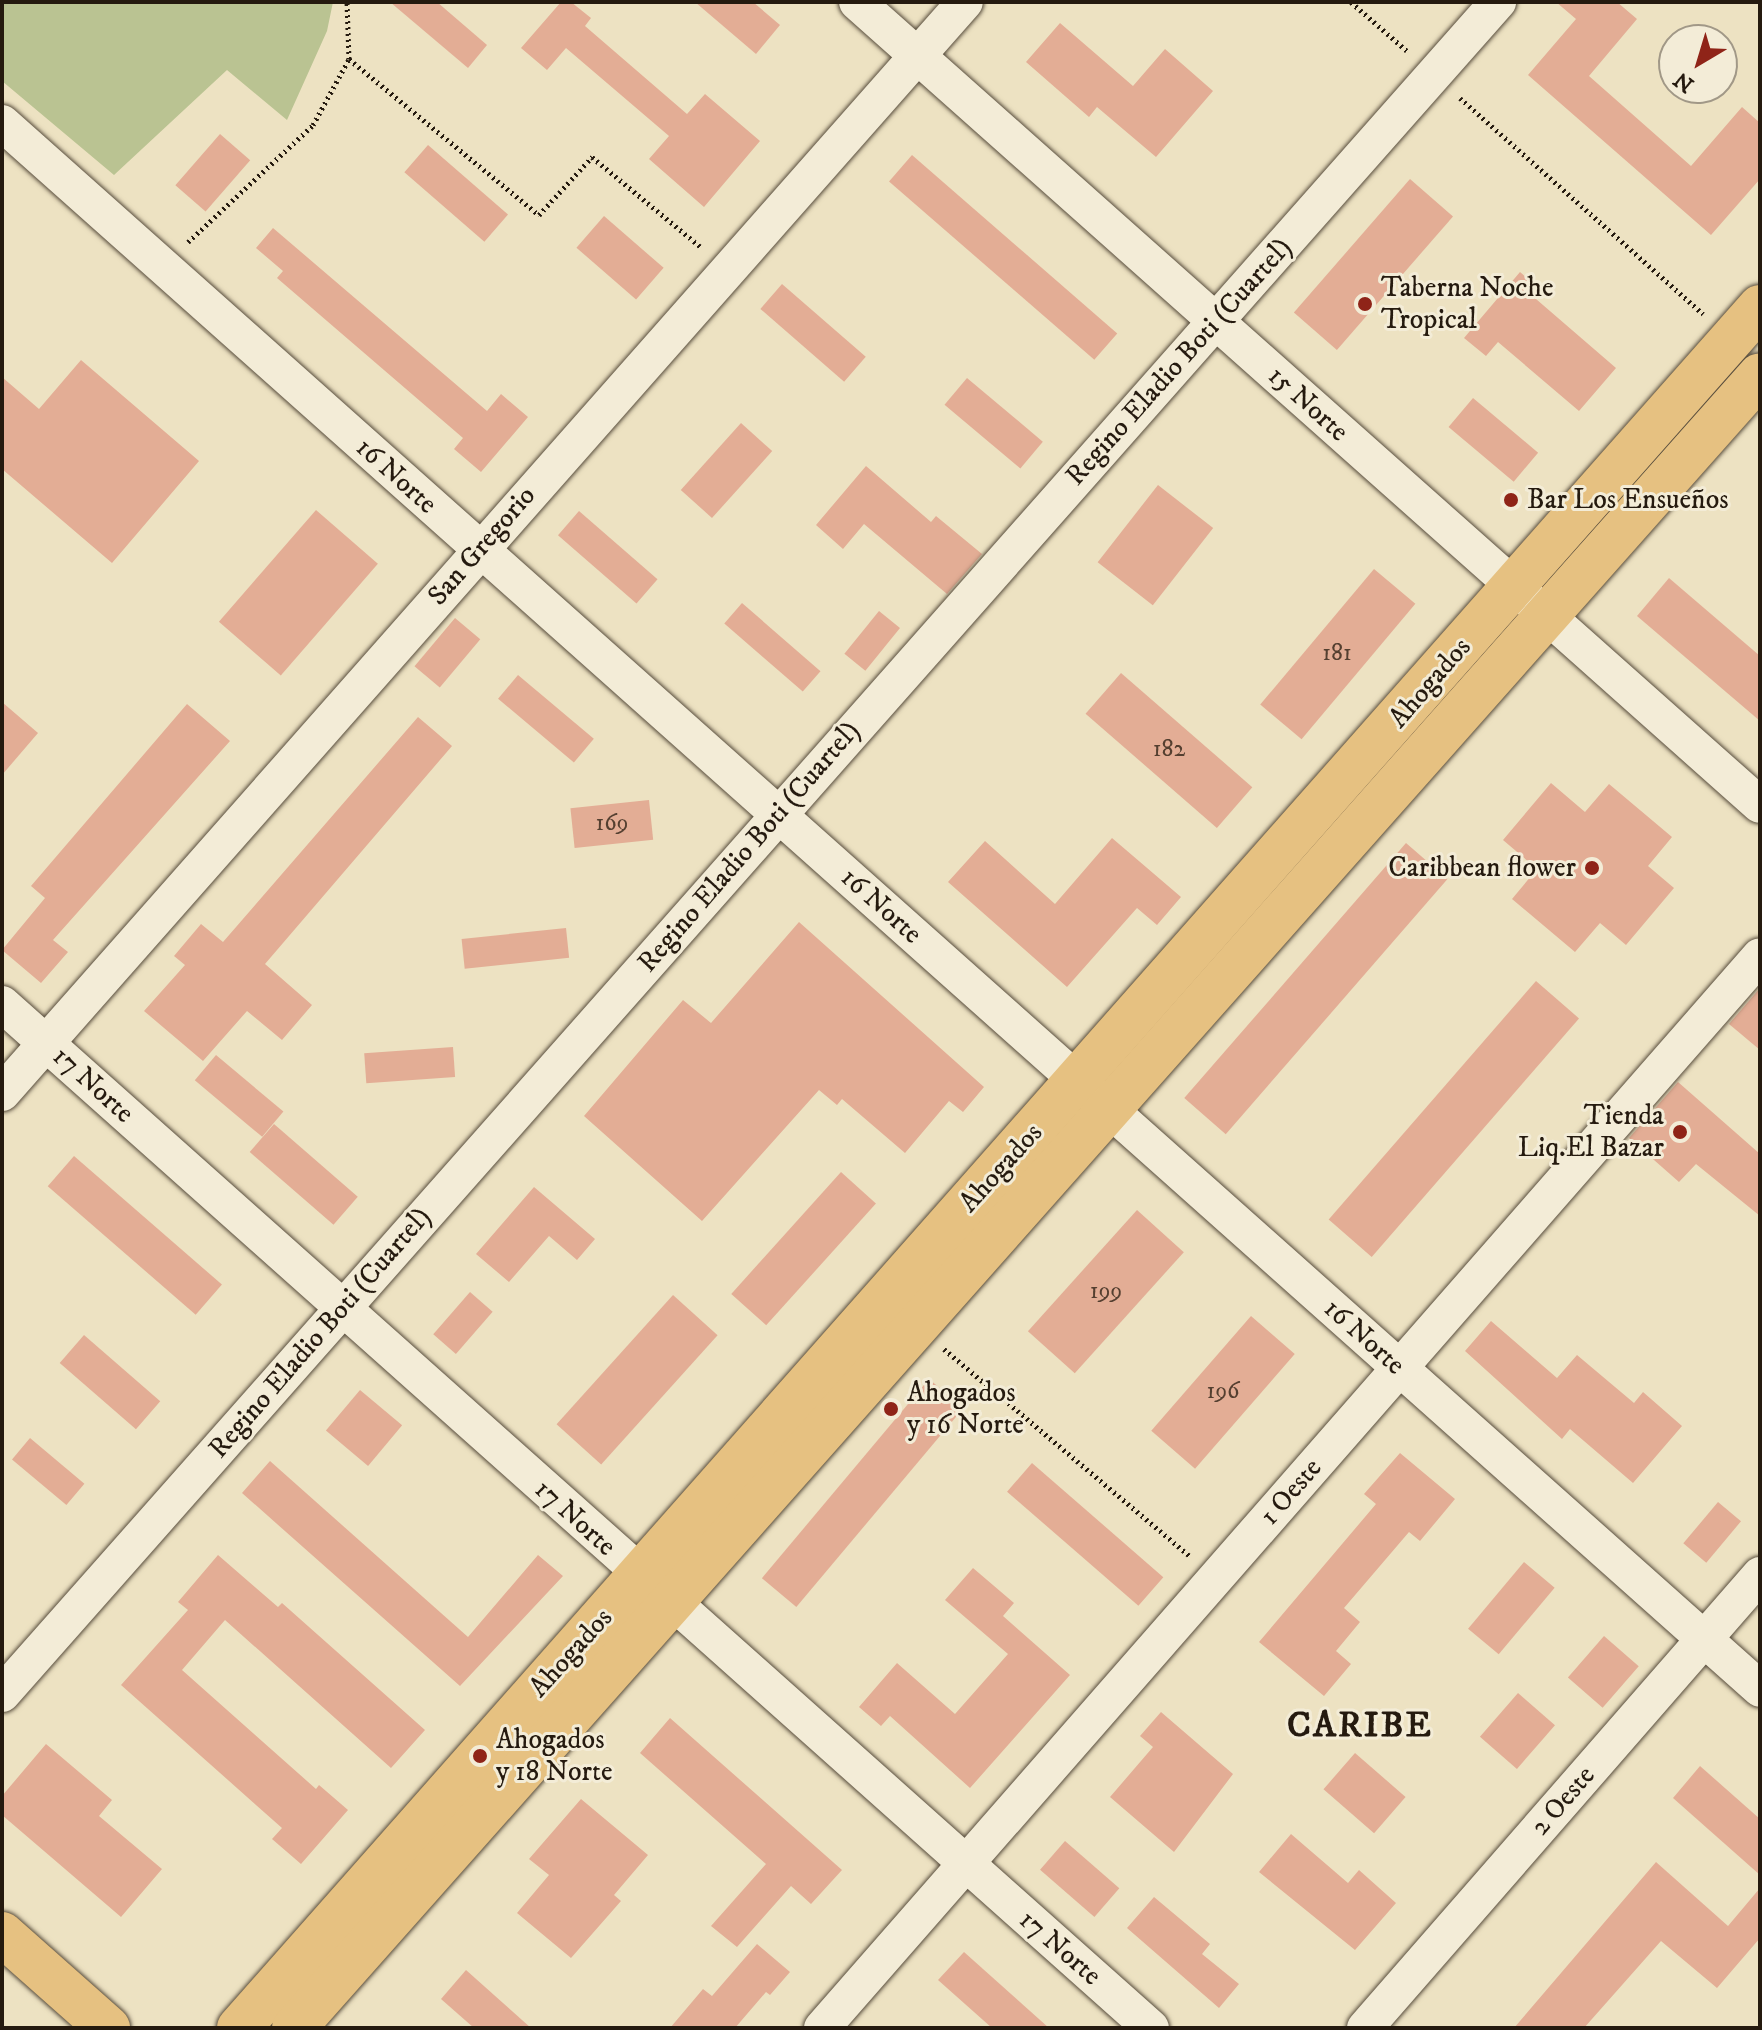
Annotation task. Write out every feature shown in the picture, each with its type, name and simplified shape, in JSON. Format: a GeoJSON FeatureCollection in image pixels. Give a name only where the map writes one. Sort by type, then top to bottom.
{"type":"FeatureCollection","features":[{"type":"Feature","properties":{"kind":"main road","name":"Ahogados"},"geometry":{"type":"LineString","coordinates":[[294,2028],[674,1605],[916,1326],[1093,1095],[1514,587],[1760,307]]}},
{"type":"Feature","properties":{"kind":"main road","name":"Ahogados"},"geometry":{"type":"LineString","coordinates":[[239,2028],[640,1575],[1547,617],[1760,375]]}},
{"type":"Feature","properties":{"kind":"main road"},"geometry":{"type":"LineString","coordinates":[[2,1934],[108,2028]]}},
{"type":"Feature","properties":{"kind":"street","name":"15 Norte"},"geometry":{"type":"LineString","coordinates":[[857,2],[1760,805]]}},
{"type":"Feature","properties":{"kind":"street","name":"San Gregorio"},"geometry":{"type":"LineString","coordinates":[[2,1093],[965,2]]}},
{"type":"Feature","properties":{"kind":"street","name":"Regino Eladio Boti (Cuartel)"},"geometry":{"type":"LineString","coordinates":[[2,1694],[1498,2]]}},
{"type":"Feature","properties":{"kind":"street","name":"16 Norte"},"geometry":{"type":"LineString","coordinates":[[2,123],[164,264],[478,551],[778,814],[1760,1689]]}},
{"type":"Feature","properties":{"kind":"street","name":"1 Oeste"},"geometry":{"type":"LineString","coordinates":[[822,2028],[1760,956]]}},
{"type":"Feature","properties":{"kind":"street","name":"17 Norte"},"geometry":{"type":"LineString","coordinates":[[2,1004],[1151,2028]]}},
{"type":"Feature","properties":{"kind":"street","name":"2 Oeste"},"geometry":{"type":"LineString","coordinates":[[1365,2028],[1760,1575]]}},
{"type":"Feature","properties":{"kind":"path"},"geometry":{"type":"LineString","coordinates":[[164,264],[313,125],[349,59],[347,2]]}},
{"type":"Feature","properties":{"kind":"path"},"geometry":{"type":"LineString","coordinates":[[1351,2],[1731,339]]}},
{"type":"Feature","properties":{"kind":"path"},"geometry":{"type":"LineString","coordinates":[[349,59],[539,215],[592,157],[728,270]]}},
{"type":"Feature","properties":{"kind":"path"},"geometry":{"type":"LineString","coordinates":[[916,1326],[1216,1578]]}},
{"type":"Feature","properties":{"kind":"green space"},"geometry":{"type":"Polygon","coordinates":[[[2,2],[333,2],[327,31],[287,120],[227,70],[114,175],[2,81],[2,2]]]}},
{"type":"Feature","properties":{"kind":"building"},"geometry":{"type":"Polygon","coordinates":[[[390,2],[437,2],[487,45],[468,68],[390,2]]]}},
{"type":"Feature","properties":{"kind":"building"},"geometry":{"type":"Polygon","coordinates":[[[561,2],[571,2],[591,18],[585,26],[687,114],[705,94],[760,141],[704,207],[649,159],[669,136],[566,48],[547,70],[521,48],[561,2]]]}},
{"type":"Feature","properties":{"kind":"building"},"geometry":{"type":"Polygon","coordinates":[[[695,2],[753,2],[780,25],[756,54],[695,2]]]}},
{"type":"Feature","properties":{"kind":"building"},"geometry":{"type":"Polygon","coordinates":[[[1556,2],[1617,2],[1637,19],[1589,76],[1691,166],[1742,107],[1760,123],[1760,179],[1711,235],[1528,75],[1576,19],[1556,2]]]}},
{"type":"Feature","properties":{"kind":"building"},"geometry":{"type":"Polygon","coordinates":[[[1060,23],[1133,86],[1165,49],[1213,91],[1156,157],[1097,107],[1089,117],[1026,62],[1060,23]]]}},
{"type":"Feature","properties":{"kind":"building"},"geometry":{"type":"Polygon","coordinates":[[[220,134],[250,160],[206,212],[175,185],[220,134]]]}},
{"type":"Feature","properties":{"kind":"building"},"geometry":{"type":"Polygon","coordinates":[[[428,145],[508,215],[484,242],[404,172],[428,145]]]}},
{"type":"Feature","properties":{"kind":"building"},"geometry":{"type":"Polygon","coordinates":[[[912,155],[1117,333],[1094,360],[889,181],[912,155]]]}},
{"type":"Feature","properties":{"kind":"building"},"geometry":{"type":"Polygon","coordinates":[[[1410,179],[1453,216],[1337,350],[1294,313],[1410,179]]]}},
{"type":"Feature","properties":{"kind":"building"},"geometry":{"type":"Polygon","coordinates":[[[604,216],[664,268],[636,300],[576,248],[604,216]]]}},
{"type":"Feature","properties":{"kind":"building"},"geometry":{"type":"Polygon","coordinates":[[[273,228],[487,411],[501,394],[528,417],[481,472],[454,449],[463,438],[277,278],[283,271],[256,248],[273,228]]]}},
{"type":"Feature","properties":{"kind":"building"},"geometry":{"type":"Polygon","coordinates":[[[1520,272],[1542,291],[1536,299],[1616,368],[1579,411],[1498,342],[1486,356],[1464,338],[1520,272]]]}},
{"type":"Feature","properties":{"kind":"building"},"geometry":{"type":"Polygon","coordinates":[[[782,284],[866,357],[844,382],[760,309],[782,284]]]}},
{"type":"Feature","properties":{"kind":"building"},"geometry":{"type":"Polygon","coordinates":[[[81,360],[199,461],[112,563],[2,469],[2,377],[39,409],[81,360]]]}},
{"type":"Feature","properties":{"kind":"building"},"geometry":{"type":"Polygon","coordinates":[[[967,378],[1043,442],[1020,468],[945,405],[967,378]]]}},
{"type":"Feature","properties":{"kind":"building"},"geometry":{"type":"Polygon","coordinates":[[[1473,398],[1538,453],[1514,482],[1449,427],[1473,398]]]}},
{"type":"Feature","properties":{"kind":"building"},"geometry":{"type":"Polygon","coordinates":[[[741,423],[772,451],[712,518],[681,490],[741,423]]]}},
{"type":"Feature","properties":{"kind":"building"},"geometry":{"type":"Polygon","coordinates":[[[866,466],[931,522],[936,516],[982,554],[947,594],[864,524],[843,549],[816,525],[866,466]]]}},
{"type":"Feature","properties":{"kind":"building"},"geometry":{"type":"Polygon","coordinates":[[[1158,485],[1213,528],[1153,605],[1098,562],[1158,485]]]}},
{"type":"Feature","properties":{"kind":"building"},"geometry":{"type":"Polygon","coordinates":[[[316,510],[378,564],[281,675],[219,622],[316,510]]]}},
{"type":"Feature","properties":{"kind":"building"},"geometry":{"type":"Polygon","coordinates":[[[579,511],[657,579],[636,603],[558,535],[579,511]]]}},
{"type":"Feature","properties":{"kind":"building"},"geometry":{"type":"Polygon","coordinates":[[[1374,569],[1415,604],[1302,739],[1260,705],[1374,569]]]}},
{"type":"Feature","properties":{"kind":"building"},"geometry":{"type":"Polygon","coordinates":[[[1669,578],[1760,656],[1760,721],[1637,616],[1669,578]]]}},
{"type":"Feature","properties":{"kind":"building"},"geometry":{"type":"Polygon","coordinates":[[[742,603],[820,671],[803,692],[724,623],[742,603]]]}},
{"type":"Feature","properties":{"kind":"building"},"geometry":{"type":"Polygon","coordinates":[[[879,611],[900,628],[865,671],[844,654],[879,611]]]}},
{"type":"Feature","properties":{"kind":"building"},"geometry":{"type":"Polygon","coordinates":[[[455,618],[480,639],[440,687],[415,666],[455,618]]]}},
{"type":"Feature","properties":{"kind":"building"},"geometry":{"type":"Polygon","coordinates":[[[1121,673],[1252,787],[1217,828],[1086,714],[1121,673]]]}},
{"type":"Feature","properties":{"kind":"building"},"geometry":{"type":"Polygon","coordinates":[[[518,675],[594,739],[574,762],[498,699],[518,675]]]}},
{"type":"Feature","properties":{"kind":"building"},"geometry":{"type":"Polygon","coordinates":[[[2,702],[38,733],[2,775],[2,702]]]}},
{"type":"Feature","properties":{"kind":"building"},"geometry":{"type":"Polygon","coordinates":[[[187,704],[230,741],[53,940],[68,952],[41,983],[2,950],[45,898],[31,886],[187,704]]]}},
{"type":"Feature","properties":{"kind":"building"},"geometry":{"type":"Polygon","coordinates":[[[418,717],[452,746],[265,964],[312,1005],[282,1040],[247,1011],[203,1061],[144,1011],[185,965],[174,956],[201,924],[223,942],[418,717]]]}},
{"type":"Feature","properties":{"kind":"building","name":"Caribbean flower"},"geometry":{"type":"Polygon","coordinates":[[[1551,783],[1585,812],[1609,784],[1672,837],[1648,866],[1674,888],[1626,945],[1600,923],[1575,952],[1512,899],[1537,869],[1503,840],[1551,783]]]}},
{"type":"Feature","properties":{"kind":"building"},"geometry":{"type":"Polygon","coordinates":[[[649,800],[653,840],[575,848],[570,808],[649,800]]]}},
{"type":"Feature","properties":{"kind":"building"},"geometry":{"type":"Polygon","coordinates":[[[1112,838],[1181,897],[1157,925],[1137,908],[1067,987],[948,882],[985,841],[1055,904],[1112,838]]]}},
{"type":"Feature","properties":{"kind":"building"},"geometry":{"type":"Polygon","coordinates":[[[1406,843],[1448,879],[1226,1134],[1184,1098],[1406,843]]]}},
{"type":"Feature","properties":{"kind":"building"},"geometry":{"type":"Polygon","coordinates":[[[799,922],[984,1087],[963,1112],[949,1101],[905,1153],[842,1099],[837,1105],[819,1090],[702,1221],[584,1116],[683,1000],[711,1023],[799,922]]]}},
{"type":"Feature","properties":{"kind":"building"},"geometry":{"type":"Polygon","coordinates":[[[566,928],[569,958],[465,969],[462,939],[566,928]]]}},
{"type":"Feature","properties":{"kind":"building"},"geometry":{"type":"Polygon","coordinates":[[[1536,981],[1579,1018],[1372,1257],[1329,1219],[1536,981]]]}},
{"type":"Feature","properties":{"kind":"building"},"geometry":{"type":"Polygon","coordinates":[[[1760,988],[1760,1050],[1729,1024],[1760,988]]]}},
{"type":"Feature","properties":{"kind":"building"},"geometry":{"type":"Polygon","coordinates":[[[453,1047],[455,1077],[366,1083],[364,1053],[453,1047]]]}},
{"type":"Feature","properties":{"kind":"building"},"geometry":{"type":"Polygon","coordinates":[[[216,1055],[283,1112],[262,1137],[195,1080],[216,1055]]]}},
{"type":"Feature","properties":{"kind":"building"},"geometry":{"type":"Polygon","coordinates":[[[1678,1082],[1760,1154],[1760,1216],[1696,1164],[1679,1182],[1629,1138],[1678,1082]]]}},
{"type":"Feature","properties":{"kind":"building"},"geometry":{"type":"Polygon","coordinates":[[[274,1124],[358,1197],[333,1225],[250,1152],[274,1124]]]}},
{"type":"Feature","properties":{"kind":"building"},"geometry":{"type":"Polygon","coordinates":[[[74,1156],[222,1285],[196,1315],[48,1186],[74,1156]]]}},
{"type":"Feature","properties":{"kind":"building"},"geometry":{"type":"Polygon","coordinates":[[[841,1172],[876,1203],[766,1325],[731,1294],[841,1172]]]}},
{"type":"Feature","properties":{"kind":"building"},"geometry":{"type":"Polygon","coordinates":[[[534,1187],[595,1239],[577,1260],[549,1236],[509,1282],[476,1254],[534,1187]]]}},
{"type":"Feature","properties":{"kind":"building"},"geometry":{"type":"Polygon","coordinates":[[[1137,1210],[1184,1252],[1075,1373],[1028,1331],[1137,1210]]]}},
{"type":"Feature","properties":{"kind":"building"},"geometry":{"type":"Polygon","coordinates":[[[470,1292],[493,1312],[456,1354],[433,1334],[470,1292]]]}},
{"type":"Feature","properties":{"kind":"building"},"geometry":{"type":"Polygon","coordinates":[[[673,1295],[718,1335],[601,1464],[557,1424],[673,1295]]]}},
{"type":"Feature","properties":{"kind":"building"},"geometry":{"type":"Polygon","coordinates":[[[1251,1316],[1295,1354],[1195,1469],[1151,1431],[1251,1316]]]}},
{"type":"Feature","properties":{"kind":"building"},"geometry":{"type":"Polygon","coordinates":[[[1491,1321],[1557,1378],[1577,1355],[1634,1403],[1643,1392],[1682,1426],[1633,1483],[1570,1429],[1562,1439],[1465,1351],[1491,1321]]]}},
{"type":"Feature","properties":{"kind":"building"},"geometry":{"type":"Polygon","coordinates":[[[84,1335],[160,1401],[136,1429],[60,1363],[84,1335]]]}},
{"type":"Feature","properties":{"kind":"building"},"geometry":{"type":"Polygon","coordinates":[[[929,1379],[963,1408],[796,1607],[762,1578],[929,1379]]]}},
{"type":"Feature","properties":{"kind":"building"},"geometry":{"type":"Polygon","coordinates":[[[360,1390],[402,1425],[368,1466],[326,1431],[360,1390]]]}},
{"type":"Feature","properties":{"kind":"building"},"geometry":{"type":"Polygon","coordinates":[[[30,1438],[84,1484],[66,1505],[12,1459],[30,1438]]]}},
{"type":"Feature","properties":{"kind":"building"},"geometry":{"type":"Polygon","coordinates":[[[1400,1453],[1455,1499],[1420,1541],[1409,1532],[1344,1608],[1360,1622],[1336,1651],[1351,1664],[1324,1696],[1259,1642],[1376,1504],[1364,1494],[1400,1453]]]}},
{"type":"Feature","properties":{"kind":"building"},"geometry":{"type":"Polygon","coordinates":[[[270,1461],[468,1637],[538,1555],[563,1576],[460,1686],[242,1493],[270,1461]]]}},
{"type":"Feature","properties":{"kind":"building"},"geometry":{"type":"Polygon","coordinates":[[[1032,1463],[1163,1577],[1138,1606],[1007,1492],[1032,1463]]]}},
{"type":"Feature","properties":{"kind":"building"},"geometry":{"type":"Polygon","coordinates":[[[1718,1502],[1741,1521],[1706,1563],[1683,1543],[1718,1502]]]}},
{"type":"Feature","properties":{"kind":"building"},"geometry":{"type":"Polygon","coordinates":[[[218,1555],[278,1607],[282,1603],[425,1730],[391,1768],[225,1620],[182,1670],[316,1789],[319,1785],[348,1810],[301,1864],[272,1839],[282,1828],[121,1685],[188,1610],[178,1602],[218,1555]]]}},
{"type":"Feature","properties":{"kind":"building"},"geometry":{"type":"Polygon","coordinates":[[[1524,1562],[1555,1588],[1499,1654],[1468,1629],[1524,1562]]]}},
{"type":"Feature","properties":{"kind":"building"},"geometry":{"type":"Polygon","coordinates":[[[973,1568],[1014,1603],[1003,1616],[1070,1675],[970,1788],[890,1716],[881,1726],[859,1707],[897,1663],[955,1714],[1008,1654],[945,1600],[973,1568]]]}},
{"type":"Feature","properties":{"kind":"building"},"geometry":{"type":"Polygon","coordinates":[[[1604,1636],[1639,1666],[1603,1708],[1568,1678],[1604,1636]]]}},
{"type":"Feature","properties":{"kind":"building"},"geometry":{"type":"Polygon","coordinates":[[[1518,1693],[1555,1725],[1517,1769],[1480,1737],[1518,1693]]]}},
{"type":"Feature","properties":{"kind":"building"},"geometry":{"type":"Polygon","coordinates":[[[1161,1712],[1233,1774],[1174,1852],[1110,1797],[1153,1747],[1140,1736],[1161,1712]]]}},
{"type":"Feature","properties":{"kind":"building"},"geometry":{"type":"Polygon","coordinates":[[[670,1718],[842,1870],[811,1904],[791,1886],[737,1947],[711,1926],[766,1864],[640,1753],[670,1718]]]}},
{"type":"Feature","properties":{"kind":"building"},"geometry":{"type":"Polygon","coordinates":[[[46,1744],[112,1800],[99,1816],[162,1869],[121,1917],[2,1815],[2,1796],[46,1744]]]}},
{"type":"Feature","properties":{"kind":"building"},"geometry":{"type":"Polygon","coordinates":[[[1355,1753],[1406,1797],[1374,1833],[1324,1789],[1355,1753]]]}},
{"type":"Feature","properties":{"kind":"building"},"geometry":{"type":"Polygon","coordinates":[[[1700,1766],[1760,1819],[1760,1875],[1673,1798],[1700,1766]]]}},
{"type":"Feature","properties":{"kind":"building"},"geometry":{"type":"Polygon","coordinates":[[[581,1799],[648,1855],[614,1895],[621,1901],[571,1958],[517,1913],[549,1875],[529,1859],[581,1799]]]}},
{"type":"Feature","properties":{"kind":"building"},"geometry":{"type":"Polygon","coordinates":[[[1291,1834],[1348,1883],[1359,1870],[1396,1903],[1355,1950],[1259,1872],[1291,1834]]]}},
{"type":"Feature","properties":{"kind":"building"},"geometry":{"type":"Polygon","coordinates":[[[1065,1841],[1119,1888],[1094,1917],[1040,1870],[1065,1841]]]}},
{"type":"Feature","properties":{"kind":"building"},"geometry":{"type":"Polygon","coordinates":[[[1656,1862],[1728,1926],[1760,1888],[1760,1938],[1717,1988],[1661,1941],[1584,2028],[1514,2028],[1656,1862]]]}},
{"type":"Feature","properties":{"kind":"building"},"geometry":{"type":"Polygon","coordinates":[[[1154,1897],[1210,1944],[1202,1954],[1239,1984],[1219,2008],[1127,1928],[1154,1897]]]}},
{"type":"Feature","properties":{"kind":"building"},"geometry":{"type":"Polygon","coordinates":[[[757,1944],[790,1972],[770,1995],[766,1992],[735,2028],[670,2028],[703,1989],[712,1996],[757,1944]]]}},
{"type":"Feature","properties":{"kind":"building"},"geometry":{"type":"Polygon","coordinates":[[[964,1952],[1049,2028],[992,2028],[938,1980],[964,1952]]]}},
{"type":"Feature","properties":{"kind":"building"},"geometry":{"type":"Polygon","coordinates":[[[466,1970],[531,2028],[474,2028],[441,1999],[466,1970]]]}},
{"type":"Feature","properties":{"kind":"place","name":"Taberna Noche Tropical"},"geometry":{"type":"Point","coordinates":[1365,304]}},
{"type":"Feature","properties":{"kind":"place","name":"Bar Los Ensueños"},"geometry":{"type":"Point","coordinates":[1511,500]}},
{"type":"Feature","properties":{"kind":"place","name":"Caribbean flower"},"geometry":{"type":"Point","coordinates":[1592,868]}},
{"type":"Feature","properties":{"kind":"place","name":"Tienda Liq.El Bazar"},"geometry":{"type":"Point","coordinates":[1680,1132]}},
{"type":"Feature","properties":{"kind":"place","name":"Ahogados y 16 Norte"},"geometry":{"type":"Point","coordinates":[891,1409]}},
{"type":"Feature","properties":{"kind":"place","name":"Ahogados y 18 Norte"},"geometry":{"type":"Point","coordinates":[480,1756]}},
{"type":"Feature","properties":{"kind":"district","name":"CARIBE"},"geometry":{"type":"Point","coordinates":[1360,1726]}}]}
